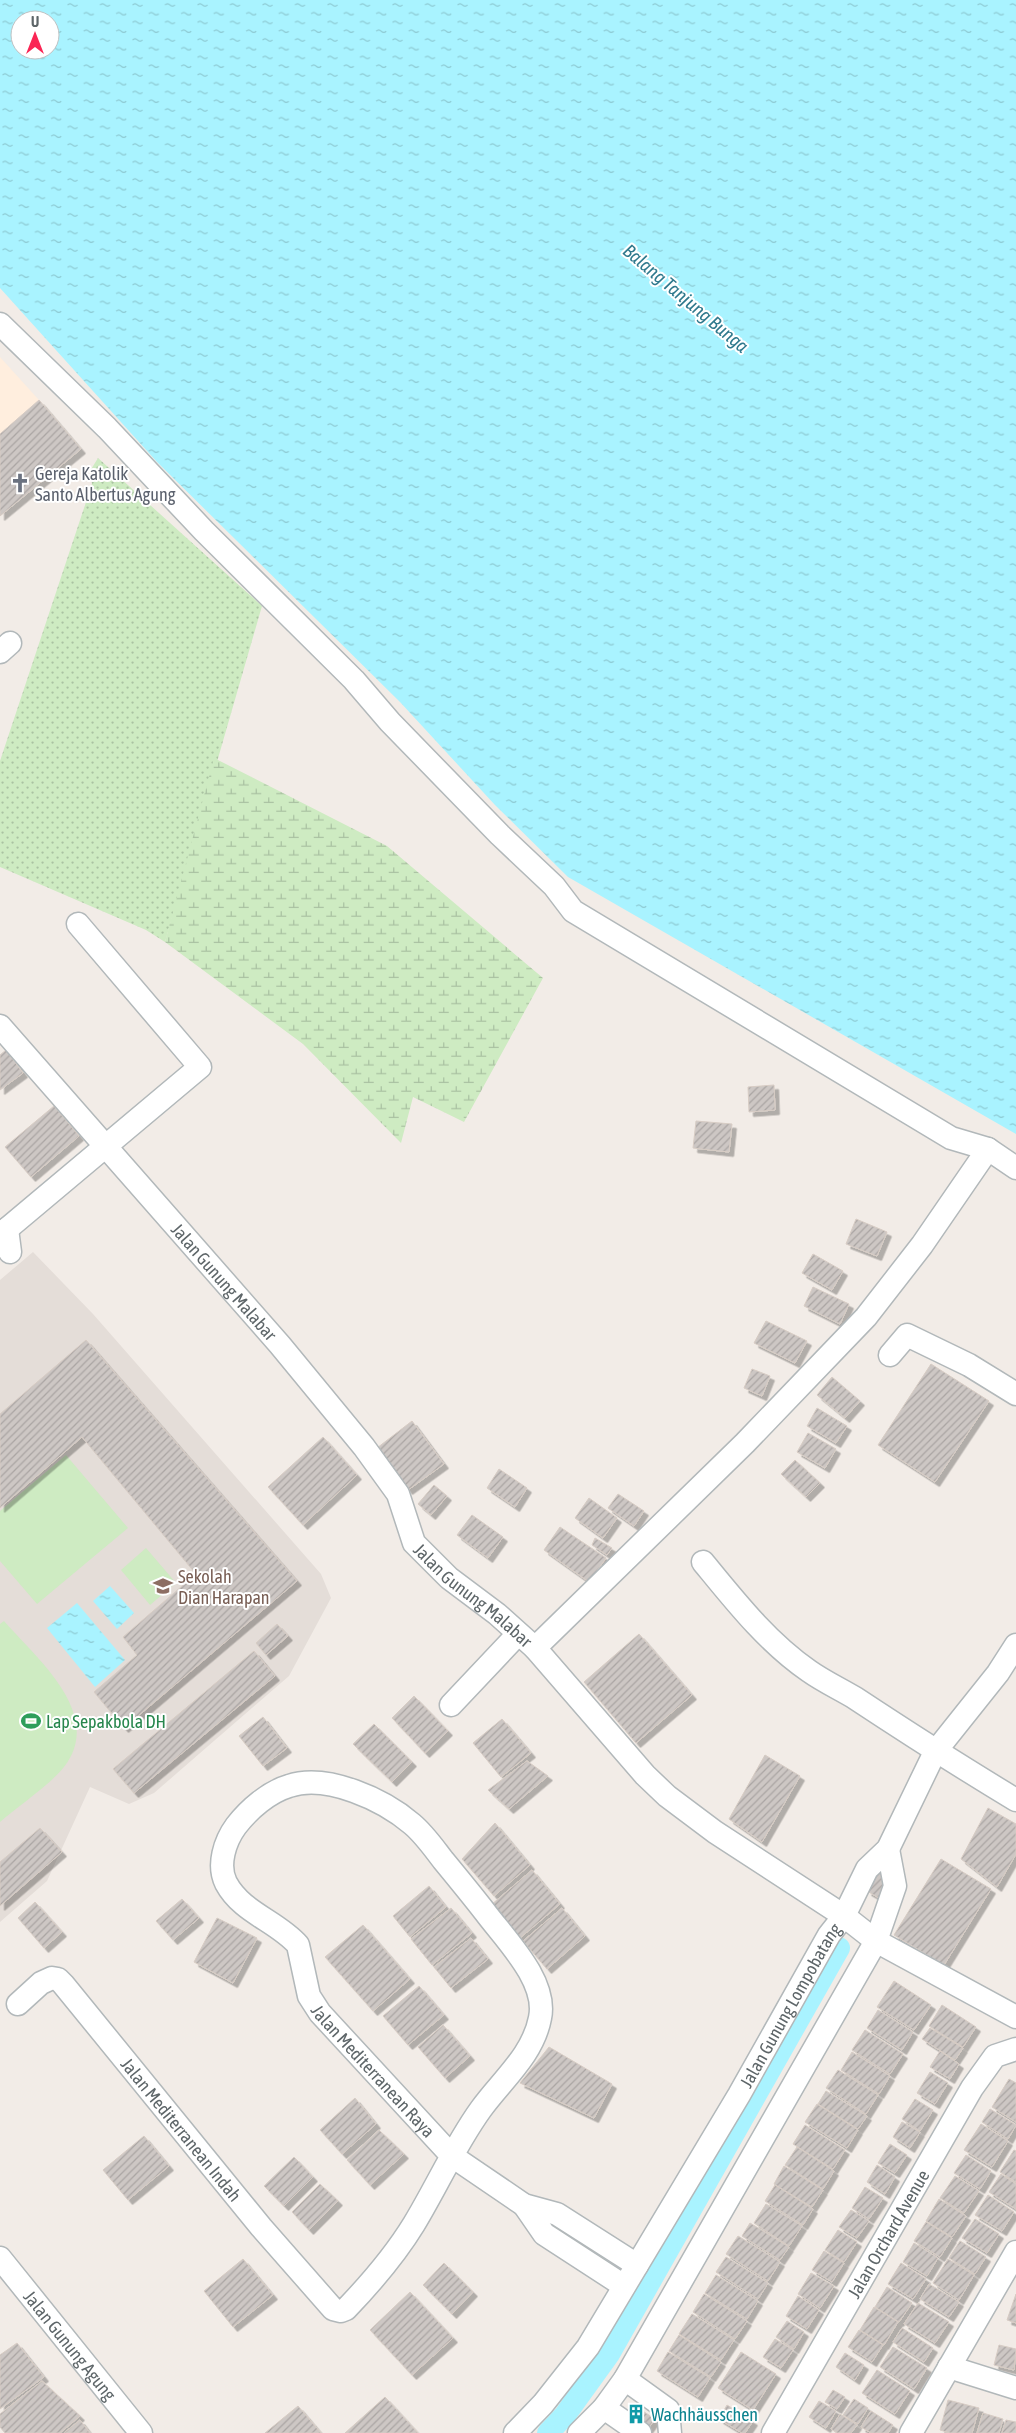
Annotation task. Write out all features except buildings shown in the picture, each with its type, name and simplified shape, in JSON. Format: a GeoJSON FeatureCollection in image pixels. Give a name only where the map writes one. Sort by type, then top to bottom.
{"type":"FeatureCollection","features":[{"type":"Feature","properties":{"kind":"street"},"geometry":{"type":"LineString","coordinates":[[0,324],[107,428],[204,531],[354,680],[390,722],[500,835],[554,886],[573,912],[951,1138],[988,1149],[1016,1168]]}},
{"type":"Feature","properties":{"kind":"street"},"geometry":{"type":"LineString","coordinates":[[3,1244],[106,1148],[200,1067],[78,924]]}},
{"type":"Feature","properties":{"kind":"street","name":"Jalan Gunung Malabar"},"geometry":{"type":"LineString","coordinates":[[0,1026],[280,1345],[364,1447],[398,1494],[414,1543],[449,1578],[497,1614],[536,1648],[666,1796],[715,1832],[844,1916]]}},
{"type":"Feature","properties":{"kind":"street"},"geometry":{"type":"LineString","coordinates":[[536,1648],[745,1443],[866,1317],[922,1245],[988,1149]]}},
{"type":"Feature","properties":{"kind":"street"},"geometry":{"type":"LineString","coordinates":[[890,1355],[906,1335],[969,1365],[1016,1394]]}},
{"type":"Feature","properties":{"kind":"street"},"geometry":{"type":"LineString","coordinates":[[703,1562],[736,1602],[770,1638],[808,1671],[854,1698],[935,1752],[1016,1800]]}},
{"type":"Feature","properties":{"kind":"street"},"geometry":{"type":"LineString","coordinates":[[451,1706],[518,1634]]}},
{"type":"Feature","properties":{"kind":"street"},"geometry":{"type":"LineString","coordinates":[[844,1916],[867,1869],[888,1849],[935,1752],[998,1673],[1016,1646]]}},
{"type":"Feature","properties":{"kind":"street","name":"Jalan Mediterranean Raya"},"geometry":{"type":"LineString","coordinates":[[341,2311],[358,2297],[397,2249],[452,2156],[482,2109],[526,2052],[541,2017],[541,2002],[536,1983],[524,1963],[424,1836],[400,1815],[364,1795],[342,1788],[305,1783],[289,1786],[264,1799],[236,1827],[223,1851],[222,1866],[225,1881],[234,1895],[298,1944],[301,1952],[304,1980],[309,1996],[320,2013],[452,2156],[524,2205]]}},
{"type":"Feature","properties":{"kind":"street"},"geometry":{"type":"LineString","coordinates":[[579,2433],[604,2408],[625,2379],[876,1941],[896,1886],[888,1849]]}},
{"type":"Feature","properties":{"kind":"street","name":"Jalan Gunung Lompobatang"},"geometry":{"type":"LineString","coordinates":[[515,2433],[543,2404],[588,2347],[739,2095],[829,1934],[844,1916],[876,1941],[1016,2017]]}},
{"type":"Feature","properties":{"kind":"street","name":"Jalan Mediterranean Indah"},"geometry":{"type":"LineString","coordinates":[[18,2004],[47,1980],[58,1979],[261,2227],[329,2305],[341,2311]]}},
{"type":"Feature","properties":{"kind":"street","name":"Jalan Orchard Avenue"},"geometry":{"type":"LineString","coordinates":[[779,2431],[972,2088],[995,2056],[1016,2049]]}},
{"type":"Feature","properties":{"kind":"street"},"geometry":{"type":"LineString","coordinates":[[524,2205],[557,2214],[637,2265]]}},
{"type":"Feature","properties":{"kind":"street"},"geometry":{"type":"LineString","coordinates":[[524,2205],[544,2234],[624,2286]]}},
{"type":"Feature","properties":{"kind":"street"},"geometry":{"type":"LineString","coordinates":[[911,2433],[1015,2256]]}},
{"type":"Feature","properties":{"kind":"street","name":"Jalan Gunung Agung"},"geometry":{"type":"LineString","coordinates":[[0,2258],[141,2433]]}},
{"type":"Feature","properties":{"kind":"street"},"geometry":{"type":"LineString","coordinates":[[949,2367],[1016,2388]]}},
{"type":"Feature","properties":{"kind":"street"},"geometry":{"type":"LineString","coordinates":[[625,2379],[668,2410],[670,2433]]}},
{"type":"Feature","properties":{"kind":"street"},"geometry":{"type":"LineString","coordinates":[[604,2408],[640,2433]]}},
{"type":"Feature","properties":{"kind":"shaded area"},"geometry":{"type":"Polygon","coordinates":[[[0,357],[39,400],[0,434],[0,357]]]}},
{"type":"Feature","properties":{"kind":"shaded area","name":"Sekolah Dian Harapan"},"geometry":{"type":"Polygon","coordinates":[[[33,1252],[93,1314],[321,1574],[331,1598],[289,1676],[154,1793],[129,1804],[90,1787],[47,1881],[0,1922],[0,1280],[33,1252]]]}},
{"type":"Feature","properties":{"kind":"green space"},"geometry":{"type":"Polygon","coordinates":[[[98,458],[262,606],[165,942],[146,930],[0,867],[0,761],[92,484],[90,471],[98,458]]]}},
{"type":"Feature","properties":{"kind":"green space"},"geometry":{"type":"Polygon","coordinates":[[[214,758],[387,846],[543,978],[464,1122],[413,1097],[401,1143],[303,1044],[165,942],[214,758]]]}},
{"type":"Feature","properties":{"kind":"green space"},"geometry":{"type":"Polygon","coordinates":[[[66,1455],[128,1528],[37,1604],[0,1561],[0,1511],[66,1455]]]}},
{"type":"Feature","properties":{"kind":"green space"},"geometry":{"type":"Polygon","coordinates":[[[146,1548],[176,1583],[150,1605],[121,1570],[146,1548]]]}},
{"type":"Feature","properties":{"kind":"green space","name":"Lap Sepakbola DH"},"geometry":{"type":"Polygon","coordinates":[[[4,1621],[33,1652],[62,1688],[72,1708],[77,1727],[75,1747],[64,1767],[43,1788],[0,1822],[0,1624],[4,1621]]]}},
{"type":"Feature","properties":{"kind":"water","name":"Balang Tanjung Bunga"},"geometry":{"type":"Polygon","coordinates":[[[0,0],[1016,0],[1016,1134],[568,877],[495,805],[400,702],[157,462],[0,288],[0,0]]]}},
{"type":"Feature","properties":{"kind":"water"},"geometry":{"type":"Polygon","coordinates":[[[110,1586],[134,1613],[117,1629],[93,1601],[110,1586]]]}},
{"type":"Feature","properties":{"kind":"water"},"geometry":{"type":"Polygon","coordinates":[[[77,1603],[125,1660],[95,1687],[47,1628],[77,1603]]]}},
{"type":"Feature","properties":{"kind":"waterway"},"geometry":{"type":"LineString","coordinates":[[548,2433],[565,2415],[609,2354],[839,1948]]}},
{"type":"Feature","properties":{"kind":"place","name":"Gereja Katolik Santo Albertus Agung"},"geometry":{"type":"Point","coordinates":[20,483]}},
{"type":"Feature","properties":{"kind":"place","name":"Sekolah Dian Harapan"},"geometry":{"type":"Point","coordinates":[163,1586]}},
{"type":"Feature","properties":{"kind":"place","name":"Lap Sepakbola DH"},"geometry":{"type":"Point","coordinates":[31,1721]}},
{"type":"Feature","properties":{"kind":"place","name":"Wachhäusschen"},"geometry":{"type":"Point","coordinates":[636,2414]}}]}
